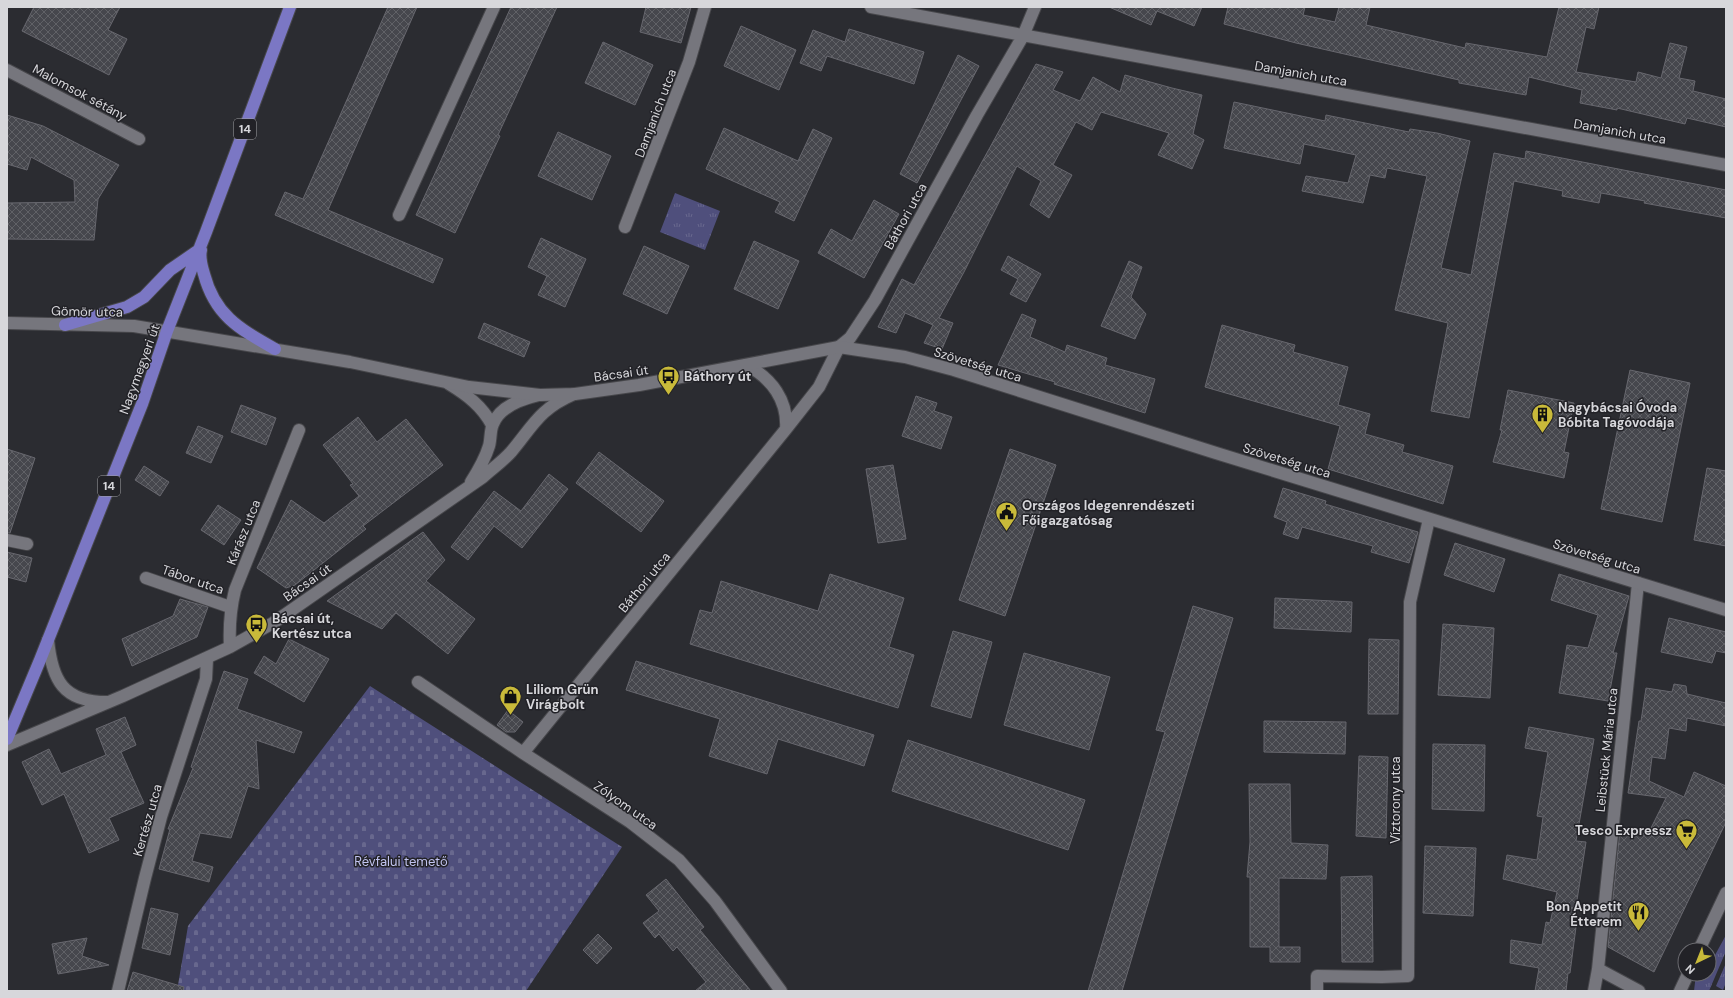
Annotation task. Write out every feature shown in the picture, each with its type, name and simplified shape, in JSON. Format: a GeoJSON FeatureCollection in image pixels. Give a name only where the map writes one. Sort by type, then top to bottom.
{"type":"FeatureCollection","features":[{"type":"Feature","properties":{"kind":"main road","name":"Nagymegyeri út"},"geometry":{"type":"LineString","coordinates":[[7,738],[48,640],[142,404],[167,331],[206,232],[290,7]]}},
{"type":"Feature","properties":{"kind":"main road"},"geometry":{"type":"LineString","coordinates":[[206,232],[200,254],[206,284],[219,309],[242,331],[275,349]]}},
{"type":"Feature","properties":{"kind":"main road"},"geometry":{"type":"LineString","coordinates":[[65,325],[127,307],[144,297],[170,270],[199,250]]}},
{"type":"Feature","properties":{"kind":"street"},"geometry":{"type":"LineString","coordinates":[[399,214],[494,7]]}},
{"type":"Feature","properties":{"kind":"street","name":"Damjanich utca"},"geometry":{"type":"LineString","coordinates":[[625,227],[689,62],[705,7]]}},
{"type":"Feature","properties":{"kind":"street","name":"Damjanich utca"},"geometry":{"type":"LineString","coordinates":[[871,7],[1726,165]]}},
{"type":"Feature","properties":{"kind":"street","name":"Báthori utca"},"geometry":{"type":"LineString","coordinates":[[523,753],[786,430],[819,387],[839,347],[850,338],[875,300],[977,115],[1023,36],[1035,7]]}},
{"type":"Feature","properties":{"kind":"street","name":"Malomsok sétány"},"geometry":{"type":"LineString","coordinates":[[7,70],[139,139]]}},
{"type":"Feature","properties":{"kind":"street","name":"Gömör utca"},"geometry":{"type":"LineString","coordinates":[[7,323],[134,326],[350,362],[486,390],[540,395]]}},
{"type":"Feature","properties":{"kind":"street","name":"Bácsai út"},"geometry":{"type":"LineString","coordinates":[[7,745],[207,659],[279,618],[497,465],[510,453],[532,424],[550,406],[575,394],[639,385],[746,366],[839,347]]}},
{"type":"Feature","properties":{"kind":"street","name":"Szövetség utca"},"geometry":{"type":"LineString","coordinates":[[839,347],[906,357],[954,370],[1726,610]]}},
{"type":"Feature","properties":{"kind":"street"},"geometry":{"type":"LineString","coordinates":[[746,366],[763,377],[779,396],[787,416],[786,430]]}},
{"type":"Feature","properties":{"kind":"street"},"geometry":{"type":"LineString","coordinates":[[448,383],[476,402],[492,425],[508,406],[522,399],[540,395],[575,394]]}},
{"type":"Feature","properties":{"kind":"street","name":"Bácsai út"},"geometry":{"type":"LineString","coordinates":[[466,488],[477,473],[485,456],[489,446],[492,425]]}},
{"type":"Feature","properties":{"kind":"street","name":"Kárász utca"},"geometry":{"type":"LineString","coordinates":[[230,647],[230,607],[240,574],[299,430]]}},
{"type":"Feature","properties":{"kind":"street","name":"Víztorony utca"},"geometry":{"type":"LineString","coordinates":[[1317,991],[1317,976],[1382,978],[1408,976],[1410,602],[1430,519]]}},
{"type":"Feature","properties":{"kind":"street"},"geometry":{"type":"LineString","coordinates":[[7,540],[27,544]]}},
{"type":"Feature","properties":{"kind":"street","name":"Tábor utca"},"geometry":{"type":"LineString","coordinates":[[146,578],[230,607]]}},
{"type":"Feature","properties":{"kind":"street","name":"Leibstück Mária utca"},"geometry":{"type":"LineString","coordinates":[[1594,991],[1598,969],[1638,583]]}},
{"type":"Feature","properties":{"kind":"street","name":"Bácsai út"},"geometry":{"type":"LineString","coordinates":[[48,640],[49,655],[55,676],[66,691],[81,699],[110,702]]}},
{"type":"Feature","properties":{"kind":"street","name":"Kertész utca"},"geometry":{"type":"LineString","coordinates":[[118,991],[161,817],[206,679],[207,659]]}},
{"type":"Feature","properties":{"kind":"street","name":"Zólyom utca"},"geometry":{"type":"LineString","coordinates":[[418,682],[523,753],[630,822],[678,860],[715,901],[781,991]]}},
{"type":"Feature","properties":{"kind":"street"},"geometry":{"type":"LineString","coordinates":[[1703,942],[1726,893]]}},
{"type":"Feature","properties":{"kind":"street"},"geometry":{"type":"LineString","coordinates":[[1598,969],[1639,991]]}},
{"type":"Feature","properties":{"kind":"green space"},"geometry":{"type":"Polygon","coordinates":[[[675,193],[720,211],[705,250],[660,232],[675,193]]]}},
{"type":"Feature","properties":{"kind":"green space","name":"Révfalui temető"},"geometry":{"type":"Polygon","coordinates":[[[370,686],[622,847],[526,991],[177,991],[188,926],[370,686]]]}},
{"type":"Feature","properties":{"kind":"green space"},"geometry":{"type":"Polygon","coordinates":[[[1726,935],[1726,951],[1717,972],[1717,951],[1726,935]]]}},
{"type":"Feature","properties":{"kind":"green space"},"geometry":{"type":"Polygon","coordinates":[[[1726,963],[1726,986],[1725,985],[1723,990],[1716,986],[1726,963]]]}},
{"type":"Feature","properties":{"kind":"green space"},"geometry":{"type":"Polygon","coordinates":[[[1695,982],[1713,982],[1709,991],[1694,991],[1695,982]]]}},
{"type":"Feature","properties":{"kind":"building"},"geometry":{"type":"Polygon","coordinates":[[[34,7],[120,7],[108,30],[127,39],[109,75],[22,31],[34,7]]]}},
{"type":"Feature","properties":{"kind":"building"},"geometry":{"type":"Polygon","coordinates":[[[388,7],[417,7],[328,210],[443,259],[433,283],[275,215],[285,192],[303,199],[388,7]]]}},
{"type":"Feature","properties":{"kind":"building"},"geometry":{"type":"Polygon","coordinates":[[[511,7],[557,7],[455,233],[416,215],[511,7]]]}},
{"type":"Feature","properties":{"kind":"building"},"geometry":{"type":"Polygon","coordinates":[[[646,7],[691,7],[681,43],[640,32],[646,7]]]}},
{"type":"Feature","properties":{"kind":"building"},"geometry":{"type":"Polygon","coordinates":[[[1109,7],[1202,7],[1194,26],[1157,11],[1151,25],[1109,7]]]}},
{"type":"Feature","properties":{"kind":"building"},"geometry":{"type":"Polygon","coordinates":[[[1228,7],[1305,7],[1303,15],[1335,22],[1339,7],[1370,7],[1366,25],[1465,48],[1466,43],[1547,57],[1559,7],[1599,7],[1594,29],[1586,27],[1576,72],[1636,82],[1638,72],[1661,78],[1670,43],[1687,47],[1679,78],[1695,81],[1693,91],[1726,99],[1726,127],[1687,118],[1685,124],[1617,108],[1617,110],[1580,103],[1582,90],[1529,77],[1526,95],[1459,83],[1459,80],[1296,43],[1224,24],[1228,7]]]}},
{"type":"Feature","properties":{"kind":"building"},"geometry":{"type":"Polygon","coordinates":[[[741,26],[796,50],[779,90],[724,66],[741,26]]]}},
{"type":"Feature","properties":{"kind":"building"},"geometry":{"type":"Polygon","coordinates":[[[849,29],[924,52],[914,84],[827,56],[821,71],[800,63],[813,30],[845,42],[849,29]]]}},
{"type":"Feature","properties":{"kind":"building"},"geometry":{"type":"Polygon","coordinates":[[[603,42],[653,65],[635,105],[585,83],[603,42]]]}},
{"type":"Feature","properties":{"kind":"building"},"geometry":{"type":"Polygon","coordinates":[[[958,55],[979,66],[917,183],[900,174],[958,55]]]}},
{"type":"Feature","properties":{"kind":"building"},"geometry":{"type":"Polygon","coordinates":[[[1036,64],[1063,72],[1053,90],[1080,101],[1093,77],[1120,92],[1125,75],[1202,95],[1193,134],[1204,140],[1192,169],[1158,155],[1169,133],[1101,112],[1092,130],[1076,122],[1053,165],[1072,175],[1049,218],[1030,205],[1041,181],[1017,166],[964,272],[939,318],[953,323],[942,349],[924,343],[933,325],[905,313],[896,333],[878,327],[902,279],[914,285],[1036,64]]]}},
{"type":"Feature","properties":{"kind":"building"},"geometry":{"type":"Polygon","coordinates":[[[1234,102],[1325,121],[1326,115],[1409,132],[1410,129],[1437,133],[1470,141],[1441,268],[1471,275],[1494,153],[1525,159],[1526,151],[1726,190],[1726,218],[1644,203],[1645,201],[1601,193],[1599,203],[1562,196],[1563,191],[1514,181],[1469,418],[1431,411],[1448,323],[1395,310],[1427,176],[1387,168],[1385,178],[1370,175],[1363,203],[1302,191],[1306,176],[1348,183],[1356,155],[1304,144],[1300,164],[1224,148],[1234,102]]]}},
{"type":"Feature","properties":{"kind":"building"},"geometry":{"type":"Polygon","coordinates":[[[7,115],[43,126],[119,165],[98,199],[94,240],[7,239],[7,203],[75,202],[74,180],[31,157],[27,170],[7,164],[7,115]]]}},
{"type":"Feature","properties":{"kind":"building"},"geometry":{"type":"Polygon","coordinates":[[[724,128],[798,161],[813,129],[832,138],[794,221],[775,212],[780,202],[706,169],[724,128]]]}},
{"type":"Feature","properties":{"kind":"building"},"geometry":{"type":"Polygon","coordinates":[[[558,132],[611,156],[592,200],[538,176],[558,132]]]}},
{"type":"Feature","properties":{"kind":"building"},"geometry":{"type":"Polygon","coordinates":[[[874,200],[899,214],[864,278],[818,253],[831,229],[852,241],[874,200]]]}},
{"type":"Feature","properties":{"kind":"building"},"geometry":{"type":"Polygon","coordinates":[[[541,238],[586,259],[565,307],[538,295],[547,276],[528,267],[541,238]]]}},
{"type":"Feature","properties":{"kind":"building"},"geometry":{"type":"Polygon","coordinates":[[[754,241],[799,261],[778,309],[734,289],[754,241]]]}},
{"type":"Feature","properties":{"kind":"building"},"geometry":{"type":"Polygon","coordinates":[[[644,246],[689,266],[667,314],[623,294],[644,246]]]}},
{"type":"Feature","properties":{"kind":"building"},"geometry":{"type":"Polygon","coordinates":[[[1008,256],[1041,274],[1026,302],[1010,294],[1018,279],[1001,270],[1008,256]]]}},
{"type":"Feature","properties":{"kind":"building"},"geometry":{"type":"Polygon","coordinates":[[[1129,261],[1142,267],[1131,297],[1146,314],[1135,339],[1101,326],[1129,261]]]}},
{"type":"Feature","properties":{"kind":"building"},"geometry":{"type":"Polygon","coordinates":[[[1022,314],[1036,320],[1030,337],[1065,352],[1067,345],[1107,358],[1105,365],[1155,379],[1145,413],[1054,384],[1055,382],[998,365],[1022,314]]]}},
{"type":"Feature","properties":{"kind":"building"},"geometry":{"type":"Polygon","coordinates":[[[484,323],[530,342],[524,357],[478,338],[484,323]]]}},
{"type":"Feature","properties":{"kind":"building"},"geometry":{"type":"Polygon","coordinates":[[[1222,325],[1295,345],[1293,352],[1348,367],[1338,405],[1370,414],[1365,434],[1404,445],[1402,452],[1453,466],[1443,504],[1328,469],[1340,426],[1205,387],[1222,325]]]}},
{"type":"Feature","properties":{"kind":"building"},"geometry":{"type":"Polygon","coordinates":[[[1630,370],[1690,383],[1662,522],[1601,509],[1630,370]]]}},
{"type":"Feature","properties":{"kind":"building","name":"Nagybácsai Óvoda Bóbita Tagóvodája"},"geometry":{"type":"Polygon","coordinates":[[[1508,390],[1574,403],[1564,452],[1569,453],[1564,478],[1493,462],[1502,430],[1500,430],[1508,390]]]}},
{"type":"Feature","properties":{"kind":"building"},"geometry":{"type":"Polygon","coordinates":[[[916,396],[937,403],[934,411],[952,417],[941,449],[902,436],[916,396]]]}},
{"type":"Feature","properties":{"kind":"building"},"geometry":{"type":"Polygon","coordinates":[[[241,405],[276,418],[266,445],[231,432],[241,405]]]}},
{"type":"Feature","properties":{"kind":"building"},"geometry":{"type":"Polygon","coordinates":[[[358,417],[377,442],[406,419],[443,465],[363,526],[366,529],[295,585],[286,588],[257,568],[291,500],[324,523],[359,496],[350,485],[353,484],[323,445],[358,417]]]}},
{"type":"Feature","properties":{"kind":"building"},"geometry":{"type":"Polygon","coordinates":[[[198,426],[223,436],[211,463],[186,453],[198,426]]]}},
{"type":"Feature","properties":{"kind":"building"},"geometry":{"type":"Polygon","coordinates":[[[7,449],[35,458],[10,533],[7,533],[7,449]]]}},
{"type":"Feature","properties":{"kind":"building","name":"Országos Idegenrendészeti Főigazgatósag"},"geometry":{"type":"Polygon","coordinates":[[[1010,449],[1056,465],[1005,616],[959,600],[1010,449]]]}},
{"type":"Feature","properties":{"kind":"building"},"geometry":{"type":"Polygon","coordinates":[[[599,452],[664,501],[641,532],[576,483],[599,452]]]}},
{"type":"Feature","properties":{"kind":"building"},"geometry":{"type":"Polygon","coordinates":[[[893,465],[906,539],[878,543],[866,469],[893,465]]]}},
{"type":"Feature","properties":{"kind":"building"},"geometry":{"type":"Polygon","coordinates":[[[144,466],[169,482],[160,496],[135,480],[144,466]]]}},
{"type":"Feature","properties":{"kind":"building"},"geometry":{"type":"Polygon","coordinates":[[[1707,468],[1726,471],[1726,546],[1694,540],[1707,468]]]}},
{"type":"Feature","properties":{"kind":"building"},"geometry":{"type":"Polygon","coordinates":[[[549,474],[568,489],[522,548],[494,526],[468,560],[451,547],[494,491],[521,511],[549,474]]]}},
{"type":"Feature","properties":{"kind":"building"},"geometry":{"type":"Polygon","coordinates":[[[1283,488],[1326,501],[1325,504],[1418,532],[1409,563],[1371,552],[1373,546],[1302,527],[1298,539],[1283,534],[1287,522],[1274,517],[1283,488]]]}},
{"type":"Feature","properties":{"kind":"building"},"geometry":{"type":"Polygon","coordinates":[[[218,505],[241,520],[224,545],[201,530],[218,505]]]}},
{"type":"Feature","properties":{"kind":"building"},"geometry":{"type":"Polygon","coordinates":[[[423,532],[445,560],[426,581],[475,619],[448,654],[396,613],[382,629],[327,601],[423,532]]]}},
{"type":"Feature","properties":{"kind":"building"},"geometry":{"type":"Polygon","coordinates":[[[1455,543],[1505,559],[1494,592],[1444,575],[1455,543]]]}},
{"type":"Feature","properties":{"kind":"building"},"geometry":{"type":"Polygon","coordinates":[[[7,552],[32,558],[26,582],[7,577],[7,552]]]}},
{"type":"Feature","properties":{"kind":"building"},"geometry":{"type":"Polygon","coordinates":[[[830,574],[904,598],[889,647],[914,655],[898,708],[690,644],[700,610],[712,613],[721,581],[818,611],[830,574]]]}},
{"type":"Feature","properties":{"kind":"building"},"geometry":{"type":"Polygon","coordinates":[[[1559,574],[1629,596],[1613,653],[1617,653],[1608,701],[1559,693],[1567,645],[1588,648],[1598,615],[1551,600],[1559,574]]]}},
{"type":"Feature","properties":{"kind":"building"},"geometry":{"type":"Polygon","coordinates":[[[1275,598],[1352,602],[1351,632],[1274,628],[1275,598]]]}},
{"type":"Feature","properties":{"kind":"building"},"geometry":{"type":"Polygon","coordinates":[[[180,599],[208,607],[197,637],[132,666],[122,639],[173,616],[180,599]]]}},
{"type":"Feature","properties":{"kind":"building"},"geometry":{"type":"Polygon","coordinates":[[[1193,606],[1233,618],[1122,991],[1088,991],[1165,732],[1156,730],[1193,606]]]}},
{"type":"Feature","properties":{"kind":"building"},"geometry":{"type":"Polygon","coordinates":[[[1669,618],[1726,632],[1726,653],[1716,651],[1712,663],[1661,652],[1669,618]]]}},
{"type":"Feature","properties":{"kind":"building"},"geometry":{"type":"Polygon","coordinates":[[[1443,624],[1494,628],[1490,698],[1438,695],[1443,624]]]}},
{"type":"Feature","properties":{"kind":"building"},"geometry":{"type":"Polygon","coordinates":[[[953,631],[992,642],[971,718],[931,706],[953,631]]]}},
{"type":"Feature","properties":{"kind":"building"},"geometry":{"type":"Polygon","coordinates":[[[289,639],[329,659],[304,702],[254,673],[264,656],[276,664],[289,639]]]}},
{"type":"Feature","properties":{"kind":"building"},"geometry":{"type":"Polygon","coordinates":[[[1369,639],[1399,640],[1398,714],[1368,714],[1369,639]]]}},
{"type":"Feature","properties":{"kind":"building"},"geometry":{"type":"Polygon","coordinates":[[[1024,653],[1110,677],[1089,750],[1004,725],[1024,653]]]}},
{"type":"Feature","properties":{"kind":"building"},"geometry":{"type":"Polygon","coordinates":[[[636,661],[874,735],[864,766],[778,739],[767,774],[709,756],[720,719],[626,690],[636,661]]]}},
{"type":"Feature","properties":{"kind":"building"},"geometry":{"type":"Polygon","coordinates":[[[224,671],[248,679],[237,709],[302,732],[294,753],[256,740],[259,789],[248,786],[231,838],[200,833],[192,861],[213,867],[209,882],[159,869],[170,829],[168,829],[193,768],[191,767],[224,671]]]}},
{"type":"Feature","properties":{"kind":"building"},"geometry":{"type":"Polygon","coordinates":[[[1674,684],[1686,686],[1687,694],[1726,703],[1726,726],[1687,718],[1686,731],[1669,728],[1665,759],[1652,757],[1649,781],[1684,797],[1694,772],[1726,786],[1726,822],[1654,972],[1608,947],[1620,830],[1648,834],[1666,798],[1628,793],[1639,721],[1641,721],[1646,688],[1672,692],[1674,684]]]}},
{"type":"Feature","properties":{"kind":"building","name":"Liliom Grün Virágbolt"},"geometry":{"type":"Polygon","coordinates":[[[508,710],[523,722],[515,732],[506,732],[497,725],[508,710]]]}},
{"type":"Feature","properties":{"kind":"building"},"geometry":{"type":"Polygon","coordinates":[[[125,717],[136,745],[121,752],[144,803],[109,818],[119,840],[89,853],[64,794],[42,805],[22,762],[49,749],[61,774],[106,755],[96,729],[125,717]]]}},
{"type":"Feature","properties":{"kind":"building"},"geometry":{"type":"Polygon","coordinates":[[[1264,721],[1346,722],[1345,754],[1264,752],[1264,721]]]}},
{"type":"Feature","properties":{"kind":"building"},"geometry":{"type":"Polygon","coordinates":[[[1529,727],[1594,739],[1576,841],[1586,842],[1573,926],[1576,927],[1566,991],[1535,991],[1539,968],[1510,963],[1511,940],[1542,945],[1546,922],[1550,923],[1557,892],[1503,879],[1507,855],[1537,860],[1543,817],[1537,816],[1548,752],[1525,748],[1529,727]]]}},
{"type":"Feature","properties":{"kind":"building"},"geometry":{"type":"Polygon","coordinates":[[[908,740],[1085,800],[1068,850],[892,791],[908,740]]]}},
{"type":"Feature","properties":{"kind":"building"},"geometry":{"type":"Polygon","coordinates":[[[1433,744],[1485,745],[1484,811],[1432,809],[1433,744]]]}},
{"type":"Feature","properties":{"kind":"building"},"geometry":{"type":"Polygon","coordinates":[[[1359,756],[1388,757],[1386,838],[1356,836],[1359,756]]]}},
{"type":"Feature","properties":{"kind":"building"},"geometry":{"type":"Polygon","coordinates":[[[1249,784],[1290,784],[1291,843],[1328,845],[1326,879],[1279,878],[1279,947],[1300,947],[1300,962],[1270,962],[1270,947],[1250,947],[1250,877],[1247,877],[1250,842],[1249,784]]]}},
{"type":"Feature","properties":{"kind":"building"},"geometry":{"type":"Polygon","coordinates":[[[1425,846],[1476,848],[1473,916],[1423,913],[1425,846]]]}},
{"type":"Feature","properties":{"kind":"building"},"geometry":{"type":"Polygon","coordinates":[[[1372,876],[1373,962],[1342,962],[1341,877],[1372,876]]]}},
{"type":"Feature","properties":{"kind":"building"},"geometry":{"type":"Polygon","coordinates":[[[666,879],[704,927],[700,930],[751,991],[695,991],[706,982],[677,947],[673,951],[659,934],[655,938],[643,923],[659,911],[646,895],[666,879]]]}},
{"type":"Feature","properties":{"kind":"building"},"geometry":{"type":"Polygon","coordinates":[[[151,908],[178,914],[170,955],[142,948],[151,908]]]}},
{"type":"Feature","properties":{"kind":"building"},"geometry":{"type":"Polygon","coordinates":[[[598,934],[612,948],[597,964],[583,950],[598,934]]]}},
{"type":"Feature","properties":{"kind":"building"},"geometry":{"type":"Polygon","coordinates":[[[87,938],[82,956],[109,965],[58,974],[52,944],[87,938]]]}},
{"type":"Feature","properties":{"kind":"building"},"geometry":{"type":"Polygon","coordinates":[[[133,972],[184,987],[183,991],[127,991],[133,972]]]}},
{"type":"Feature","properties":{"kind":"place","name":"Báthory út"},"geometry":{"type":"Point","coordinates":[669,396]}},
{"type":"Feature","properties":{"kind":"place","name":"Nagybácsai Óvoda Bóbita Tagóvodája"},"geometry":{"type":"Point","coordinates":[1543,434]}},
{"type":"Feature","properties":{"kind":"place","name":"Országos Idegenrendészeti Főigazgatósag"},"geometry":{"type":"Point","coordinates":[1007,532]}},
{"type":"Feature","properties":{"kind":"place","name":"Bácsai út, Kertész utca"},"geometry":{"type":"Point","coordinates":[257,644]}},
{"type":"Feature","properties":{"kind":"place","name":"Liliom Grün Virágbolt"},"geometry":{"type":"Point","coordinates":[510,716]}},
{"type":"Feature","properties":{"kind":"place","name":"Tesco Expressz"},"geometry":{"type":"Point","coordinates":[1687,850]}},
{"type":"Feature","properties":{"kind":"place","name":"Bon Appetit Étterem"},"geometry":{"type":"Point","coordinates":[1638,932]}}]}
